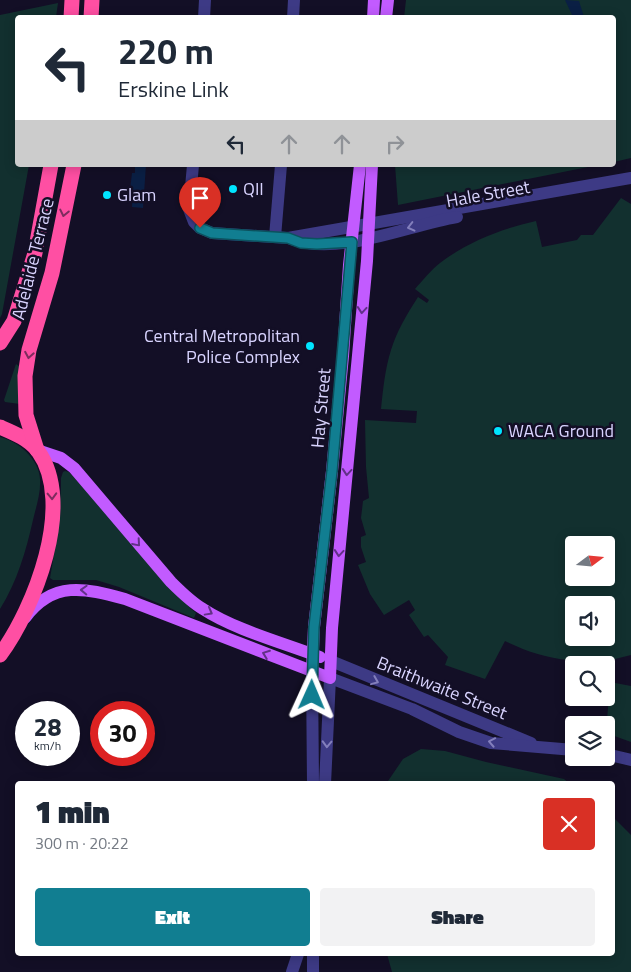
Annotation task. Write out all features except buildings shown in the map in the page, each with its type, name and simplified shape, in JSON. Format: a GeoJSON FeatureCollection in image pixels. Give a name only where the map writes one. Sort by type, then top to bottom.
{"type":"FeatureCollection","features":[{"type":"Feature","properties":{"kind":"highway"},"geometry":{"type":"LineString","coordinates":[[71,15],[72,0]]}},
{"type":"Feature","properties":{"kind":"highway"},"geometry":{"type":"LineString","coordinates":[[90,15],[92,0]]}},
{"type":"Feature","properties":{"kind":"highway","name":"Adelaide Terrace"},"geometry":{"type":"LineString","coordinates":[[0,343],[14,321],[35,253],[51,167]]}},
{"type":"Feature","properties":{"kind":"highway","name":"Adelaide Terrace"},"geometry":{"type":"LineString","coordinates":[[37,450],[26,415],[25,376],[29,350],[52,273],[74,167]]}},
{"type":"Feature","properties":{"kind":"highway"},"geometry":{"type":"LineString","coordinates":[[0,427],[22,436],[37,450],[48,470],[52,492],[51,529],[38,582],[31,602],[18,628],[0,655]]}},
{"type":"Feature","properties":{"kind":"main road"},"geometry":{"type":"LineString","coordinates":[[373,15],[374,0]]}},
{"type":"Feature","properties":{"kind":"main road"},"geometry":{"type":"LineString","coordinates":[[386,15],[388,0]]}},
{"type":"Feature","properties":{"kind":"main road","name":"Hay Street"},"geometry":{"type":"LineString","coordinates":[[312,671],[314,627],[339,404],[353,227],[360,167]]}},
{"type":"Feature","properties":{"kind":"main road","name":"Hay Street"},"geometry":{"type":"LineString","coordinates":[[330,678],[332,628],[366,271],[372,167]]}},
{"type":"Feature","properties":{"kind":"main road"},"geometry":{"type":"LineString","coordinates":[[37,450],[61,458],[74,468],[165,575],[188,599],[226,622],[331,661]]}},
{"type":"Feature","properties":{"kind":"main road"},"geometry":{"type":"LineString","coordinates":[[18,628],[43,599],[58,591],[84,590],[100,592],[125,599],[330,678]]}},
{"type":"Feature","properties":{"kind":"street"},"geometry":{"type":"LineString","coordinates":[[204,15],[205,0]]}},
{"type":"Feature","properties":{"kind":"street"},"geometry":{"type":"LineString","coordinates":[[293,15],[294,0]]}},
{"type":"Feature","properties":{"kind":"street"},"geometry":{"type":"LineString","coordinates":[[193,167],[189,209],[196,226],[208,232],[288,238]]}},
{"type":"Feature","properties":{"kind":"street"},"geometry":{"type":"LineString","coordinates":[[275,237],[281,167]]}},
{"type":"Feature","properties":{"kind":"street","name":"Hale Street"},"geometry":{"type":"LineString","coordinates":[[288,238],[631,178]]}},
{"type":"Feature","properties":{"kind":"street","name":"Hale Street"},"geometry":{"type":"LineString","coordinates":[[288,238],[301,243],[317,244],[368,240],[446,219],[631,186]]}},
{"type":"Feature","properties":{"kind":"street","name":"Braithwaite Street"},"geometry":{"type":"LineString","coordinates":[[331,661],[541,746]]}},
{"type":"Feature","properties":{"kind":"street"},"geometry":{"type":"LineString","coordinates":[[312,671],[313,781]]}},
{"type":"Feature","properties":{"kind":"street"},"geometry":{"type":"LineString","coordinates":[[325,781],[330,678]]}},
{"type":"Feature","properties":{"kind":"street","name":"Braithwaite Street"},"geometry":{"type":"LineString","coordinates":[[330,678],[412,709],[459,732],[491,743],[565,749]]}},
{"type":"Feature","properties":{"kind":"street"},"geometry":{"type":"LineString","coordinates":[[615,756],[631,760]]}},
{"type":"Feature","properties":{"kind":"street"},"geometry":{"type":"LineString","coordinates":[[292,972],[297,956]]}},
{"type":"Feature","properties":{"kind":"street"},"geometry":{"type":"LineString","coordinates":[[313,956],[314,972]]}},
{"type":"Feature","properties":{"kind":"green space"},"geometry":{"type":"Polygon","coordinates":[[[406,0],[631,0],[631,158],[616,162],[616,15],[404,15],[406,0]]]}},
{"type":"Feature","properties":{"kind":"green space"},"geometry":{"type":"Polygon","coordinates":[[[58,3],[56,15],[15,15],[15,167],[29,167],[0,318],[0,15],[58,3]]]}},
{"type":"Feature","properties":{"kind":"green space"},"geometry":{"type":"Polygon","coordinates":[[[395,167],[588,167],[398,205],[395,167]]]}},
{"type":"Feature","properties":{"kind":"green space","name":"WACA Ground"},"geometry":{"type":"Polygon","coordinates":[[[621,198],[631,204],[631,655],[615,659],[615,656],[565,656],[565,660],[536,654],[505,641],[485,679],[445,665],[448,657],[428,635],[424,637],[409,615],[415,610],[409,600],[384,615],[370,594],[358,565],[366,562],[361,547],[361,537],[366,535],[361,518],[363,501],[369,498],[365,420],[416,423],[417,411],[381,409],[384,380],[391,350],[406,316],[418,297],[427,303],[429,300],[415,289],[440,263],[474,242],[510,228],[536,221],[542,247],[577,240],[581,235],[593,235],[621,198]]]}},
{"type":"Feature","properties":{"kind":"green space"},"geometry":{"type":"Polygon","coordinates":[[[16,364],[19,366],[20,404],[5,402],[4,400],[16,364]]]}},
{"type":"Feature","properties":{"kind":"green space"},"geometry":{"type":"Polygon","coordinates":[[[0,437],[14,442],[32,458],[39,472],[40,484],[38,500],[24,555],[16,577],[0,609],[0,437]]]}},
{"type":"Feature","properties":{"kind":"green space"},"geometry":{"type":"Polygon","coordinates":[[[65,471],[69,472],[196,613],[194,618],[119,587],[96,580],[53,580],[50,578],[56,543],[61,478],[65,471]]]}},
{"type":"Feature","properties":{"kind":"green space"},"geometry":{"type":"Polygon","coordinates":[[[615,683],[631,686],[631,742],[615,736],[615,716],[607,716],[608,706],[615,706],[615,683]]]}},
{"type":"Feature","properties":{"kind":"green space"},"geometry":{"type":"Polygon","coordinates":[[[421,749],[445,751],[566,781],[388,781],[403,759],[421,749]]]}},
{"type":"Feature","properties":{"kind":"green space"},"geometry":{"type":"Polygon","coordinates":[[[615,819],[631,835],[631,972],[392,972],[388,956],[615,956],[615,819]]]}},
{"type":"Feature","properties":{"kind":"water"},"geometry":{"type":"Polygon","coordinates":[[[565,0],[579,1],[583,15],[572,15],[565,0]]]}},
{"type":"Feature","properties":{"kind":"water"},"geometry":{"type":"Polygon","coordinates":[[[135,167],[146,167],[143,208],[132,207],[133,190],[130,190],[132,173],[135,173],[135,167]]]}},
{"type":"Feature","properties":{"kind":"place","name":"QII"},"geometry":{"type":"Point","coordinates":[233,189]}},
{"type":"Feature","properties":{"kind":"place","name":"Glam"},"geometry":{"type":"Point","coordinates":[107,195]}},
{"type":"Feature","properties":{"kind":"place","name":"Central Metropolitan Police Complex"},"geometry":{"type":"Point","coordinates":[310,346]}},
{"type":"Feature","properties":{"kind":"place","name":"WACA Ground"},"geometry":{"type":"Point","coordinates":[498,431]}},
{"type":"Feature","properties":{"kind":"route"},"geometry":{"type":"LineString","coordinates":[[200,228],[203,231],[212,233],[288,238],[301,243],[352,242],[332,471],[314,627],[312,695]]}}]}
